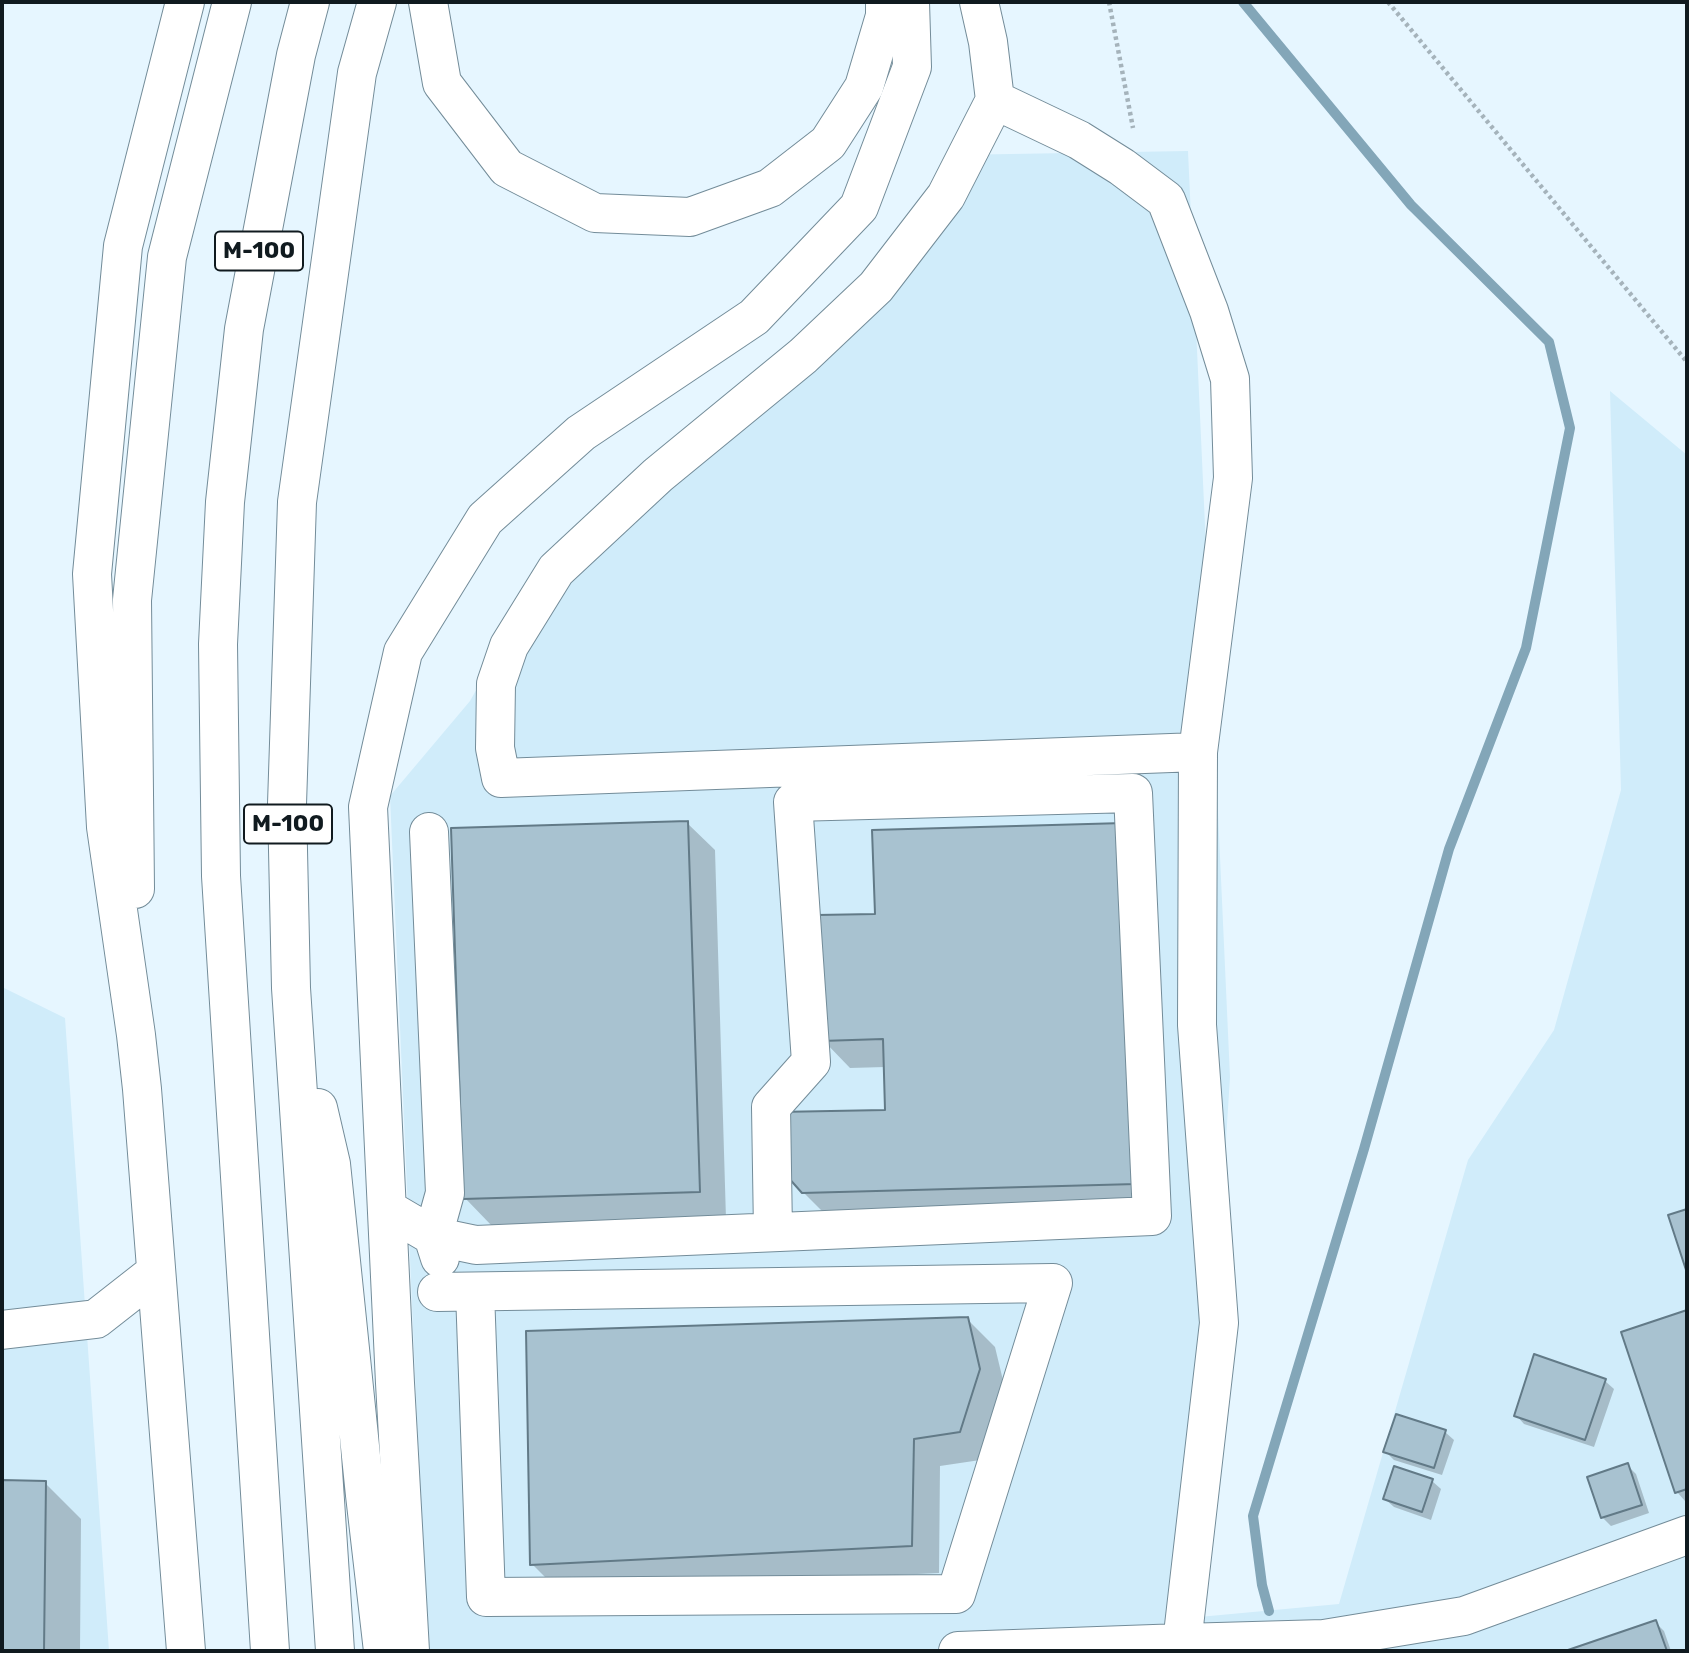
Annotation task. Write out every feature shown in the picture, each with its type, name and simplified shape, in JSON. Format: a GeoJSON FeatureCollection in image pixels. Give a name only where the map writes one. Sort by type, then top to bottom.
{"type":"FeatureCollection","features":[{"type":"Feature","properties":{"kind":"main road"},"geometry":{"type":"LineString","coordinates":[[185,2],[122,246],[92,574],[106,827],[136,1035],[186,1651]]}},
{"type":"Feature","properties":{"kind":"main road"},"geometry":{"type":"LineString","coordinates":[[136,1035],[132,600],[167,257],[232,2]]}},
{"type":"Feature","properties":{"kind":"main road","name":"M-100"},"geometry":{"type":"LineString","coordinates":[[270,1651],[221,876],[218,644],[225,502],[244,329],[296,55],[310,2]]}},
{"type":"Feature","properties":{"kind":"main road","name":"M-100"},"geometry":{"type":"LineString","coordinates":[[335,1651],[291,988],[287,804],[297,502],[357,73],[377,2]]}},
{"type":"Feature","properties":{"kind":"main road"},"geometry":{"type":"LineString","coordinates":[[428,2],[442,83],[507,168],[595,213],[690,217],[770,188],[828,143],[864,87],[886,16],[885,2]]}},
{"type":"Feature","properties":{"kind":"main road"},"geometry":{"type":"LineString","coordinates":[[410,1651],[392,1335],[368,807],[403,652],[485,519],[581,433],[754,317],[859,207],[912,68],[910,2]]}},
{"type":"Feature","properties":{"kind":"main road"},"geometry":{"type":"LineString","coordinates":[[979,2],[988,42],[995,100],[946,196],[876,287],[803,356],[657,475],[556,570],[509,646],[496,684],[495,748],[501,778],[1198,752]]}},
{"type":"Feature","properties":{"kind":"main road"},"geometry":{"type":"LineString","coordinates":[[995,100],[1079,140],[1166,200],[1209,311],[1230,379],[1233,478],[1198,752],[1197,1025],[1219,1323],[1182,1643]]}},
{"type":"Feature","properties":{"kind":"main road"},"geometry":{"type":"LineString","coordinates":[[387,1209],[433,1236],[477,1245],[1152,1216],[1133,793],[793,802],[811,1062],[771,1107],[773,1232]]}},
{"type":"Feature","properties":{"kind":"main road"},"geometry":{"type":"LineString","coordinates":[[392,1335],[437,1292],[440,1260],[433,1236],[445,1193],[429,832]]}},
{"type":"Feature","properties":{"kind":"main road"},"geometry":{"type":"LineString","coordinates":[[291,988],[331,1164],[383,1651]]}},
{"type":"Feature","properties":{"kind":"main road"},"geometry":{"type":"LineString","coordinates":[[2,1330],[96,1319],[156,1272]]}},
{"type":"Feature","properties":{"kind":"main road"},"geometry":{"type":"LineString","coordinates":[[437,1292],[1053,1283],[956,1594],[486,1597],[475,1292]]}},
{"type":"Feature","properties":{"kind":"main road"},"geometry":{"type":"LineString","coordinates":[[958,1651],[1324,1639],[1464,1616],[1685,1545]]}},
{"type":"Feature","properties":{"kind":"path"},"geometry":{"type":"LineString","coordinates":[[1109,2],[1143,183]]}},
{"type":"Feature","properties":{"kind":"path"},"geometry":{"type":"LineString","coordinates":[[1388,2],[1687,362]]}},
{"type":"Feature","properties":{"kind":"shaded area"},"geometry":{"type":"Polygon","coordinates":[[[1188,151],[1230,1077],[1194,1645],[1199,1617],[1339,1604],[1468,1160],[1554,1030],[1621,790],[1610,391],[1687,455],[1687,1651],[427,1651],[390,796],[470,701],[548,562],[870,274],[952,155],[1188,151]]]}},
{"type":"Feature","properties":{"kind":"shaded area"},"geometry":{"type":"Polygon","coordinates":[[[2,987],[65,1018],[109,1651],[2,1651],[2,987]]]}},
{"type":"Feature","properties":{"kind":"building"},"geometry":{"type":"Polygon","coordinates":[[[688,821],[700,1192],[463,1199],[451,828],[688,821]]]}},
{"type":"Feature","properties":{"kind":"building"},"geometry":{"type":"Polygon","coordinates":[[[1124,823],[1136,1184],[802,1193],[779,1167],[777,1112],[885,1110],[883,1039],[821,1041],[817,915],[875,914],[872,830],[1124,823]]]}},
{"type":"Feature","properties":{"kind":"building"},"geometry":{"type":"Polygon","coordinates":[[[1687,1209],[1687,1273],[1668,1215],[1687,1209]]]}},
{"type":"Feature","properties":{"kind":"building"},"geometry":{"type":"Polygon","coordinates":[[[1687,1310],[1687,1489],[1675,1493],[1621,1332],[1687,1310]]]}},
{"type":"Feature","properties":{"kind":"building"},"geometry":{"type":"Polygon","coordinates":[[[968,1317],[980,1369],[960,1432],[914,1439],[912,1546],[530,1565],[526,1331],[968,1317]]]}},
{"type":"Feature","properties":{"kind":"building"},"geometry":{"type":"Polygon","coordinates":[[[1534,1354],[1606,1379],[1585,1440],[1514,1416],[1534,1354]]]}},
{"type":"Feature","properties":{"kind":"building"},"geometry":{"type":"Polygon","coordinates":[[[1396,1414],[1446,1430],[1434,1468],[1383,1452],[1396,1414]]]}},
{"type":"Feature","properties":{"kind":"building"},"geometry":{"type":"Polygon","coordinates":[[[1628,1463],[1642,1505],[1601,1518],[1587,1477],[1628,1463]]]}},
{"type":"Feature","properties":{"kind":"building"},"geometry":{"type":"Polygon","coordinates":[[[1394,1466],[1433,1479],[1422,1512],[1383,1499],[1394,1466]]]}},
{"type":"Feature","properties":{"kind":"building"},"geometry":{"type":"Polygon","coordinates":[[[2,1480],[46,1481],[44,1651],[2,1651],[2,1480]]]}},
{"type":"Feature","properties":{"kind":"building"},"geometry":{"type":"Polygon","coordinates":[[[1656,1620],[1667,1651],[1565,1651],[1656,1620]]]}},
{"type":"Feature","properties":{"kind":"waterway"},"geometry":{"type":"LineString","coordinates":[[1243,2],[1411,205],[1549,342],[1570,428],[1526,648],[1449,849],[1364,1149],[1253,1516],[1262,1585],[1269,1611]]}}]}
